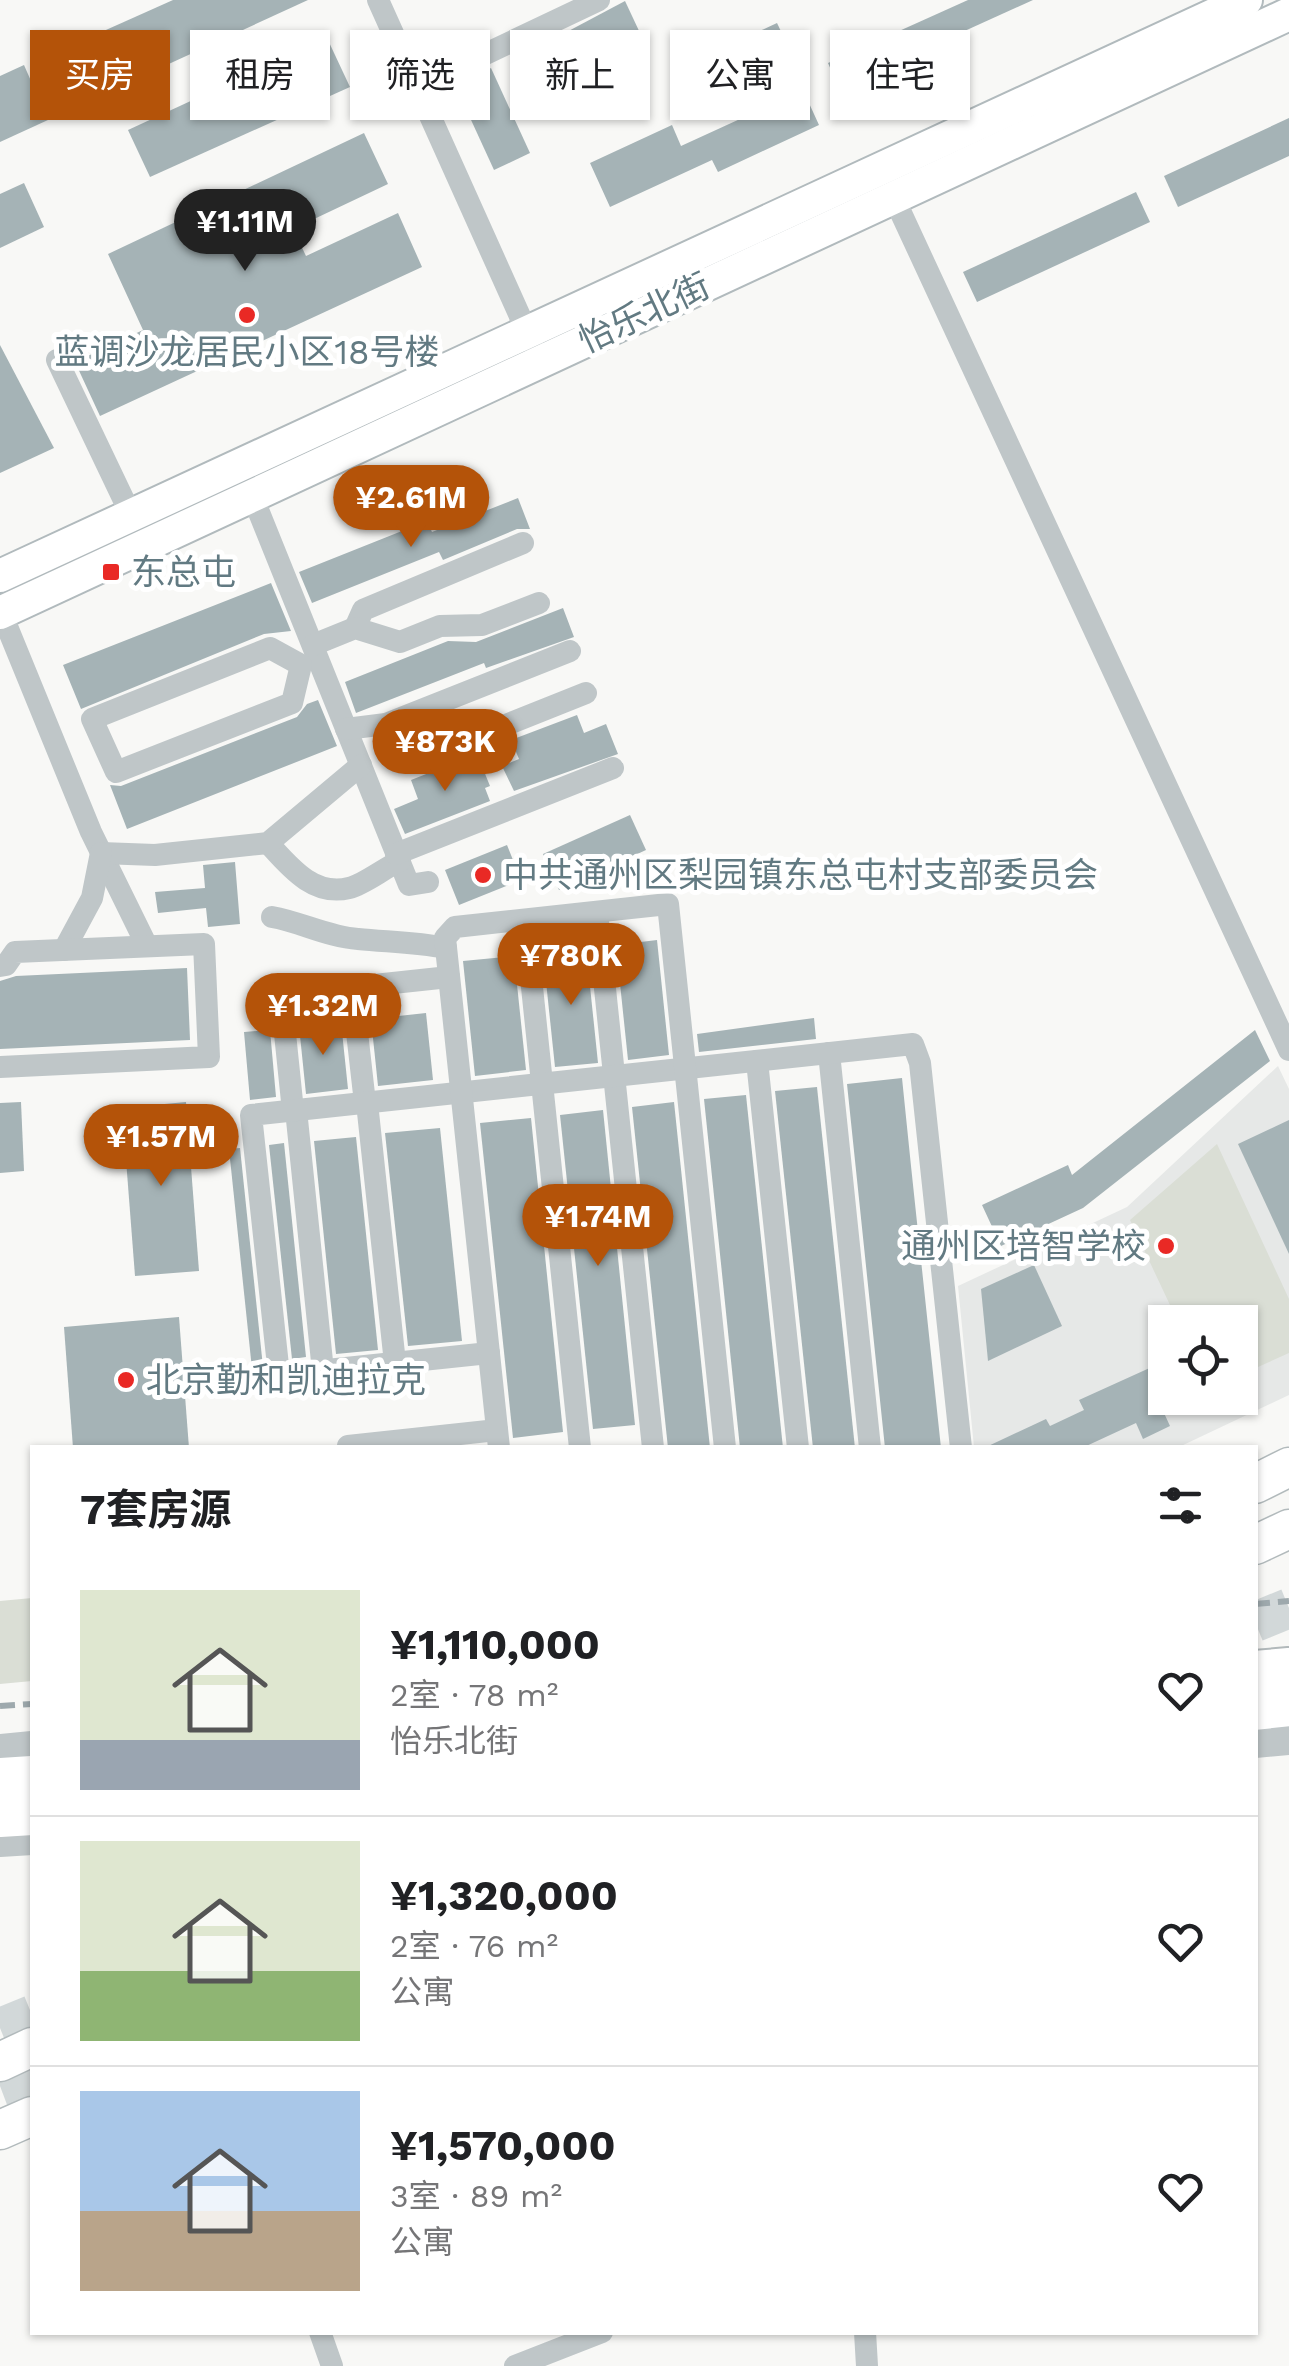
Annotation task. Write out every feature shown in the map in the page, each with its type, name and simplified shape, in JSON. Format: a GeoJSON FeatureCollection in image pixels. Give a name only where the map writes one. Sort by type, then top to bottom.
{"type":"FeatureCollection","features":[{"type":"Feature","properties":{"kind":"highway"},"geometry":{"type":"LineString","coordinates":[[1258,1671],[1289,1668]]}},
{"type":"Feature","properties":{"kind":"highway"},"geometry":{"type":"LineString","coordinates":[[1258,1710],[1289,1706]]}},
{"type":"Feature","properties":{"kind":"highway"},"geometry":{"type":"LineString","coordinates":[[0,1817],[30,1814]]}},
{"type":"Feature","properties":{"kind":"main road","name":"怡乐北街"},"geometry":{"type":"LineString","coordinates":[[0,612],[252,495],[533,346],[1246,0]]}},
{"type":"Feature","properties":{"kind":"main road","name":"怡乐北街"},"geometry":{"type":"LineString","coordinates":[[0,576],[131,515],[894,198],[1289,14]]}},
{"type":"Feature","properties":{"kind":"main road"},"geometry":{"type":"LineString","coordinates":[[1258,1482],[1289,1467]]}},
{"type":"Feature","properties":{"kind":"main road"},"geometry":{"type":"LineString","coordinates":[[1258,1544],[1289,1528]]}},
{"type":"Feature","properties":{"kind":"main road"},"geometry":{"type":"LineString","coordinates":[[0,2062],[30,2048]]}},
{"type":"Feature","properties":{"kind":"main road"},"geometry":{"type":"LineString","coordinates":[[0,2130],[30,2117]]}},
{"type":"Feature","properties":{"kind":"street"},"geometry":{"type":"LineString","coordinates":[[378,0],[391,30]]}},
{"type":"Feature","properties":{"kind":"street"},"geometry":{"type":"LineString","coordinates":[[490,51],[599,0]]}},
{"type":"Feature","properties":{"kind":"street"},"geometry":{"type":"LineString","coordinates":[[431,120],[533,346]]}},
{"type":"Feature","properties":{"kind":"street"},"geometry":{"type":"LineString","coordinates":[[894,198],[1289,1050]]}},
{"type":"Feature","properties":{"kind":"street"},"geometry":{"type":"LineString","coordinates":[[57,360],[131,515]]}},
{"type":"Feature","properties":{"kind":"street"},"geometry":{"type":"LineString","coordinates":[[252,495],[311,656],[346,729],[409,885],[428,882]]}},
{"type":"Feature","properties":{"kind":"street"},"geometry":{"type":"LineString","coordinates":[[311,656],[270,648],[92,719],[116,772],[292,703],[311,656],[355,628],[363,610],[523,543]]}},
{"type":"Feature","properties":{"kind":"street"},"geometry":{"type":"LineString","coordinates":[[355,628],[400,642],[440,626],[482,626],[539,603]]}},
{"type":"Feature","properties":{"kind":"street"},"geometry":{"type":"LineString","coordinates":[[0,612],[101,853],[148,946]]}},
{"type":"Feature","properties":{"kind":"street"},"geometry":{"type":"LineString","coordinates":[[346,729],[386,724],[562,654],[579,696],[411,763],[403,743],[386,724]]}},
{"type":"Feature","properties":{"kind":"street"},"geometry":{"type":"LineString","coordinates":[[101,853],[155,855],[268,843],[361,765]]}},
{"type":"Feature","properties":{"kind":"street"},"geometry":{"type":"LineString","coordinates":[[268,843],[299,878],[312,884],[348,888],[398,858],[613,768]]}},
{"type":"Feature","properties":{"kind":"street"},"geometry":{"type":"LineString","coordinates":[[64,950],[92,898],[101,853]]}},
{"type":"Feature","properties":{"kind":"street"},"geometry":{"type":"LineString","coordinates":[[369,1445],[498,1439],[445,938],[454,927],[668,904],[725,1445]]}},
{"type":"Feature","properties":{"kind":"street"},"geometry":{"type":"LineString","coordinates":[[596,912],[653,1445]]}},
{"type":"Feature","properties":{"kind":"street"},"geometry":{"type":"LineString","coordinates":[[272,917],[304,923],[332,935],[398,939],[446,948]]}},
{"type":"Feature","properties":{"kind":"street"},"geometry":{"type":"LineString","coordinates":[[525,920],[580,1445]]}},
{"type":"Feature","properties":{"kind":"street"},"geometry":{"type":"LineString","coordinates":[[0,966],[6,966],[15,952],[204,944],[209,1057],[0,1067]]}},
{"type":"Feature","properties":{"kind":"street"},"geometry":{"type":"LineString","coordinates":[[323,1370],[281,995],[449,977]]}},
{"type":"Feature","properties":{"kind":"street"},"geometry":{"type":"LineString","coordinates":[[352,988],[395,1363]]}},
{"type":"Feature","properties":{"kind":"street"},"geometry":{"type":"LineString","coordinates":[[489,1353],[279,1375],[251,1115],[913,1044],[920,1063],[961,1445]]}},
{"type":"Feature","properties":{"kind":"street"},"geometry":{"type":"LineString","coordinates":[[828,1053],[870,1445]]}},
{"type":"Feature","properties":{"kind":"street"},"geometry":{"type":"LineString","coordinates":[[757,1061],[798,1445]]}},
{"type":"Feature","properties":{"kind":"street"},"geometry":{"type":"LineString","coordinates":[[1258,1743],[1289,1740]]}},
{"type":"Feature","properties":{"kind":"street"},"geometry":{"type":"LineString","coordinates":[[8,1771],[30,1748]]}},
{"type":"Feature","properties":{"kind":"street"},"geometry":{"type":"LineString","coordinates":[[0,1842],[30,1840]]}},
{"type":"Feature","properties":{"kind":"street"},"geometry":{"type":"LineString","coordinates":[[321,2335],[332,2366]]}},
{"type":"Feature","properties":{"kind":"street"},"geometry":{"type":"LineString","coordinates":[[516,2366],[594,2335]]}},
{"type":"Feature","properties":{"kind":"street"},"geometry":{"type":"LineString","coordinates":[[865,2335],[867,2366]]}},
{"type":"Feature","properties":{"kind":"shaded area","name":"通州区培智学校"},"geometry":{"type":"Polygon","coordinates":[[[1278,1066],[1289,1089],[1289,1395],[1258,1410],[1258,1305],[1148,1305],[1148,1415],[1247,1415],[1183,1445],[974,1445],[958,1286],[1127,1207],[1278,1066]]]}},
{"type":"Feature","properties":{"kind":"shaded area"},"geometry":{"type":"Polygon","coordinates":[[[1217,1144],[1289,1299],[1289,1353],[1258,1367],[1258,1305],[1170,1305],[1130,1220],[1217,1144]]]}},
{"type":"Feature","properties":{"kind":"shaded area"},"geometry":{"type":"Polygon","coordinates":[[[30,1598],[30,1681],[0,1684],[0,1601],[30,1598]]]}},
{"type":"Feature","properties":{"kind":"building"},"geometry":{"type":"Polygon","coordinates":[[[173,0],[308,0],[243,30],[190,30],[190,54],[170,63],[170,30],[106,30],[173,0]]]}},
{"type":"Feature","properties":{"kind":"building"},"geometry":{"type":"Polygon","coordinates":[[[968,0],[1033,0],[967,30],[901,30],[968,0]]]}},
{"type":"Feature","properties":{"kind":"building"},"geometry":{"type":"Polygon","coordinates":[[[625,1],[639,30],[570,30],[625,1]]]}},
{"type":"Feature","properties":{"kind":"building"},"geometry":{"type":"Polygon","coordinates":[[[777,23],[780,30],[762,30],[777,23]]]}},
{"type":"Feature","properties":{"kind":"building"},"geometry":{"type":"Polygon","coordinates":[[[330,44],[350,87],[330,96],[330,44]]]}},
{"type":"Feature","properties":{"kind":"building"},"geometry":{"type":"Polygon","coordinates":[[[24,65],[30,79],[30,120],[48,120],[0,142],[0,76],[24,65]]]}},
{"type":"Feature","properties":{"kind":"building"},"geometry":{"type":"Polygon","coordinates":[[[490,68],[510,109],[510,120],[515,120],[530,153],[494,170],[471,120],[490,120],[490,68]]]}},
{"type":"Feature","properties":{"kind":"building"},"geometry":{"type":"Polygon","coordinates":[[[190,101],[190,120],[277,120],[150,177],[128,130],[150,120],[170,120],[170,111],[190,101]]]}},
{"type":"Feature","properties":{"kind":"building"},"geometry":{"type":"Polygon","coordinates":[[[810,105],[819,125],[718,172],[712,160],[610,207],[590,163],[672,125],[681,146],[738,120],[810,120],[810,105]]]}},
{"type":"Feature","properties":{"kind":"building"},"geometry":{"type":"Polygon","coordinates":[[[1289,118],[1289,156],[1178,207],[1164,176],[1289,118]]]}},
{"type":"Feature","properties":{"kind":"building"},"geometry":{"type":"Polygon","coordinates":[[[364,133],[388,184],[293,229],[306,256],[398,213],[422,267],[100,416],[75,362],[143,330],[108,254],[364,133]]]}},
{"type":"Feature","properties":{"kind":"building"},"geometry":{"type":"Polygon","coordinates":[[[24,183],[44,227],[0,248],[0,194],[24,183]]]}},
{"type":"Feature","properties":{"kind":"building"},"geometry":{"type":"Polygon","coordinates":[[[1136,192],[1150,222],[977,302],[963,272],[1136,192]]]}},
{"type":"Feature","properties":{"kind":"building"},"geometry":{"type":"Polygon","coordinates":[[[0,345],[54,448],[0,473],[0,345]]]}},
{"type":"Feature","properties":{"kind":"building"},"geometry":{"type":"Polygon","coordinates":[[[518,498],[530,529],[517,529],[443,560],[439,552],[312,603],[299,572],[427,521],[432,532],[518,498]]]}},
{"type":"Feature","properties":{"kind":"building"},"geometry":{"type":"Polygon","coordinates":[[[271,583],[291,631],[264,634],[81,709],[63,665],[271,583]]]}},
{"type":"Feature","properties":{"kind":"building"},"geometry":{"type":"Polygon","coordinates":[[[563,608],[574,637],[486,668],[484,663],[356,713],[345,682],[448,641],[476,642],[563,608]]]}},
{"type":"Feature","properties":{"kind":"building"},"geometry":{"type":"Polygon","coordinates":[[[318,700],[337,746],[127,829],[110,785],[121,786],[297,717],[307,704],[318,700]]]}},
{"type":"Feature","properties":{"kind":"building"},"geometry":{"type":"Polygon","coordinates":[[[577,715],[584,733],[606,724],[618,754],[514,791],[502,766],[519,759],[511,740],[577,715]]]}},
{"type":"Feature","properties":{"kind":"building"},"geometry":{"type":"Polygon","coordinates":[[[477,754],[490,786],[485,788],[490,801],[405,834],[394,809],[418,799],[411,780],[477,754]]]}},
{"type":"Feature","properties":{"kind":"building"},"geometry":{"type":"Polygon","coordinates":[[[630,815],[646,850],[559,890],[543,854],[630,815]]]}},
{"type":"Feature","properties":{"kind":"building","name":"中共通州区梨园镇东总屯村支部委员会"},"geometry":{"type":"Polygon","coordinates":[[[507,845],[521,880],[459,905],[445,870],[507,845]]]}},
{"type":"Feature","properties":{"kind":"building"},"geometry":{"type":"Polygon","coordinates":[[[235,862],[240,924],[208,927],[206,908],[158,913],[155,892],[205,888],[203,865],[235,862]]]}},
{"type":"Feature","properties":{"kind":"building"},"geometry":{"type":"Polygon","coordinates":[[[657,940],[669,1055],[628,1060],[616,945],[657,940]]]}},
{"type":"Feature","properties":{"kind":"building"},"geometry":{"type":"Polygon","coordinates":[[[586,948],[598,1063],[555,1067],[543,953],[586,948]]]}},
{"type":"Feature","properties":{"kind":"building"},"geometry":{"type":"Polygon","coordinates":[[[514,956],[526,1070],[475,1076],[463,961],[514,956]]]}},
{"type":"Feature","properties":{"kind":"building"},"geometry":{"type":"Polygon","coordinates":[[[187,968],[190,1040],[0,1049],[0,981],[16,976],[187,968]]]}},
{"type":"Feature","properties":{"kind":"building"},"geometry":{"type":"Polygon","coordinates":[[[426,1013],[433,1080],[378,1086],[371,1019],[426,1013]]]}},
{"type":"Feature","properties":{"kind":"building"},"geometry":{"type":"Polygon","coordinates":[[[814,1018],[816,1039],[699,1052],[697,1034],[814,1018]]]}},
{"type":"Feature","properties":{"kind":"building"},"geometry":{"type":"Polygon","coordinates":[[[341,1022],[348,1089],[306,1094],[299,1026],[341,1022]]]}},
{"type":"Feature","properties":{"kind":"building"},"geometry":{"type":"Polygon","coordinates":[[[270,1030],[276,1097],[250,1100],[244,1032],[270,1030]]]}},
{"type":"Feature","properties":{"kind":"building"},"geometry":{"type":"Polygon","coordinates":[[[1255,1030],[1270,1061],[1083,1208],[1001,1246],[982,1205],[1068,1165],[1072,1175],[1255,1030]]]}},
{"type":"Feature","properties":{"kind":"building"},"geometry":{"type":"Polygon","coordinates":[[[902,1078],[941,1445],[885,1445],[847,1084],[902,1078]]]}},
{"type":"Feature","properties":{"kind":"building"},"geometry":{"type":"Polygon","coordinates":[[[817,1087],[855,1445],[813,1445],[775,1091],[817,1087]]]}},
{"type":"Feature","properties":{"kind":"building"},"geometry":{"type":"Polygon","coordinates":[[[746,1095],[783,1445],[740,1445],[704,1099],[746,1095]]]}},
{"type":"Feature","properties":{"kind":"building"},"geometry":{"type":"Polygon","coordinates":[[[21,1102],[24,1171],[0,1173],[0,1103],[21,1102]]]}},
{"type":"Feature","properties":{"kind":"building"},"geometry":{"type":"Polygon","coordinates":[[[186,1102],[199,1271],[135,1276],[122,1108],[186,1102]]]}},
{"type":"Feature","properties":{"kind":"building"},"geometry":{"type":"Polygon","coordinates":[[[674,1102],[710,1445],[668,1445],[632,1107],[674,1102]]]}},
{"type":"Feature","properties":{"kind":"building"},"geometry":{"type":"Polygon","coordinates":[[[603,1110],[635,1425],[593,1429],[560,1115],[603,1110]]]}},
{"type":"Feature","properties":{"kind":"building"},"geometry":{"type":"Polygon","coordinates":[[[531,1118],[563,1432],[513,1438],[480,1123],[531,1118]]]}},
{"type":"Feature","properties":{"kind":"building"},"geometry":{"type":"Polygon","coordinates":[[[1289,1120],[1289,1254],[1238,1144],[1289,1120]]]}},
{"type":"Feature","properties":{"kind":"building"},"geometry":{"type":"Polygon","coordinates":[[[440,1128],[462,1341],[408,1346],[385,1133],[440,1128]]]}},
{"type":"Feature","properties":{"kind":"building"},"geometry":{"type":"Polygon","coordinates":[[[356,1137],[378,1350],[336,1354],[314,1141],[356,1137]]]}},
{"type":"Feature","properties":{"kind":"building"},"geometry":{"type":"Polygon","coordinates":[[[284,1143],[306,1357],[292,1359],[269,1145],[284,1143]]]}},
{"type":"Feature","properties":{"kind":"building"},"geometry":{"type":"Polygon","coordinates":[[[240,1148],[263,1367],[252,1369],[229,1149],[240,1148]]]}},
{"type":"Feature","properties":{"kind":"building"},"geometry":{"type":"Polygon","coordinates":[[[1034,1265],[1062,1326],[988,1361],[981,1289],[1034,1265]]]}},
{"type":"Feature","properties":{"kind":"building","name":"北京勤和凯迪拉克"},"geometry":{"type":"Polygon","coordinates":[[[179,1317],[189,1445],[73,1445],[64,1327],[179,1317]]]}},
{"type":"Feature","properties":{"kind":"building"},"geometry":{"type":"Polygon","coordinates":[[[1148,1369],[1148,1415],[1165,1415],[1170,1426],[1143,1439],[1136,1423],[1088,1445],[990,1445],[1046,1419],[1050,1426],[1084,1410],[1079,1400],[1148,1369]]]}},
{"type":"Feature","properties":{"kind":"tunnel"},"geometry":{"type":"LineString","coordinates":[[1258,1621],[1289,1608]]}},
{"type":"Feature","properties":{"kind":"tunnel"},"geometry":{"type":"LineString","coordinates":[[0,2028],[30,2016]]}},
{"type":"Feature","properties":{"kind":"tunnel"},"geometry":{"type":"LineString","coordinates":[[0,2086],[30,2075]]}},
{"type":"Feature","properties":{"kind":"railway"},"geometry":{"type":"LineString","coordinates":[[1258,1604],[1289,1601]]}},
{"type":"Feature","properties":{"kind":"railway"},"geometry":{"type":"LineString","coordinates":[[0,1706],[30,1704]]}},
{"type":"Feature","properties":{"kind":"place","name":"蓝调沙龙居民小区18号楼"},"geometry":{"type":"Point","coordinates":[247,315]}},
{"type":"Feature","properties":{"kind":"place","name":"东总屯"},"geometry":{"type":"Point","coordinates":[111,572]}},
{"type":"Feature","properties":{"kind":"place","name":"中共通州区梨园镇东总屯村支部委员会"},"geometry":{"type":"Point","coordinates":[483,875]}},
{"type":"Feature","properties":{"kind":"place","name":"通州区培智学校"},"geometry":{"type":"Point","coordinates":[1166,1246]}},
{"type":"Feature","properties":{"kind":"place","name":"北京勤和凯迪拉克"},"geometry":{"type":"Point","coordinates":[126,1380]}}]}
